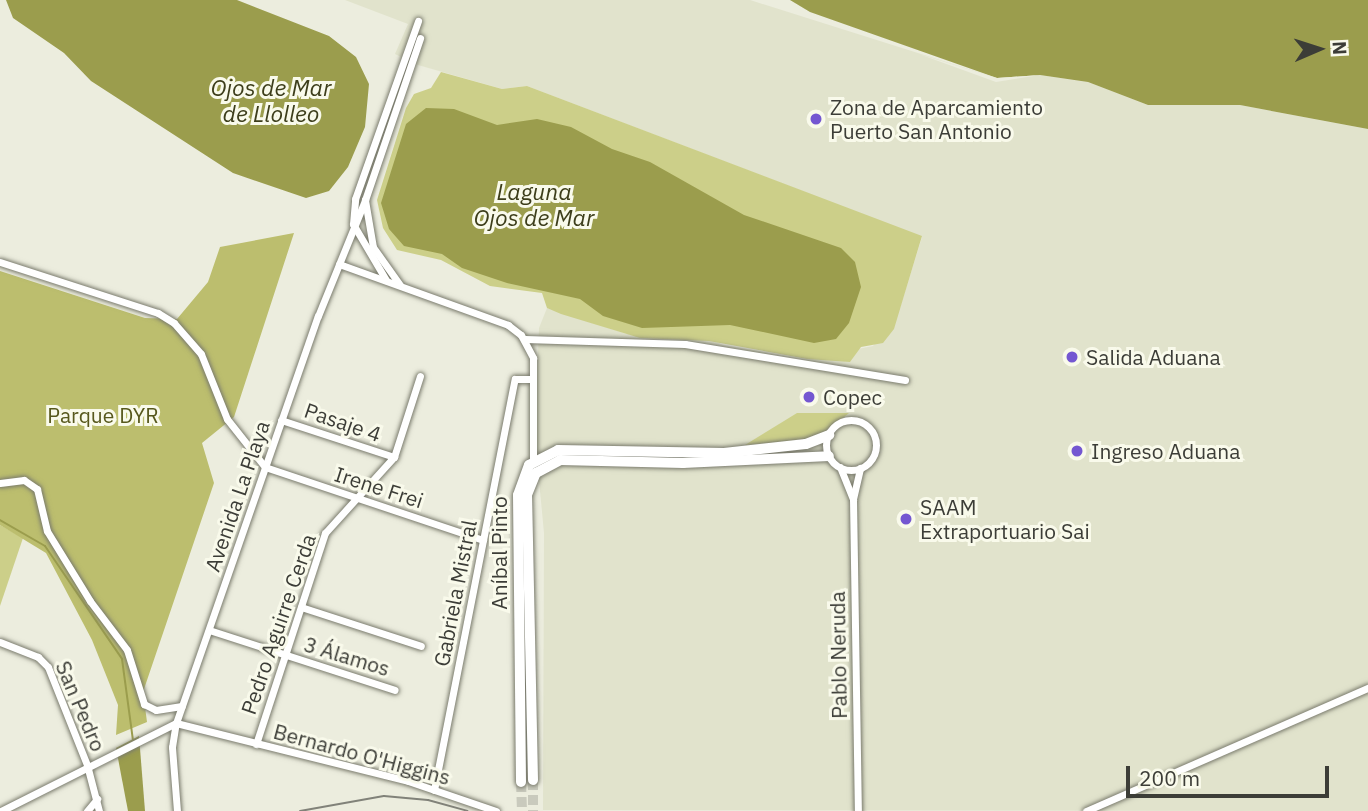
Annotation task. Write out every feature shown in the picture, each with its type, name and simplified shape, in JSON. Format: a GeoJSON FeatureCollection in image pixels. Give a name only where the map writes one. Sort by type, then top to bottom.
{"type":"FeatureCollection","features":[{"type":"Feature","properties":{"kind":"highway"},"geometry":{"type":"LineString","coordinates":[[829,435],[806,444],[724,453],[565,450],[533,461],[536,473],[549,463],[566,459],[683,463],[829,456]]}},
{"type":"Feature","properties":{"kind":"highway","name":"Aníbal Pinto"},"geometry":{"type":"LineString","coordinates":[[533,461],[522,475],[517,495],[527,781],[527,495],[536,473]]}},
{"type":"Feature","properties":{"kind":"street"},"geometry":{"type":"LineString","coordinates":[[387,282],[353,224],[355,199],[418,21]]}},
{"type":"Feature","properties":{"kind":"street","name":"Avenida La Playa"},"geometry":{"type":"LineString","coordinates":[[177,811],[172,747],[176,723],[281,420],[353,224],[365,200],[420,38]]}},
{"type":"Feature","properties":{"kind":"street"},"geometry":{"type":"LineString","coordinates":[[365,200],[373,247],[403,288]]}},
{"type":"Feature","properties":{"kind":"street"},"geometry":{"type":"LineString","coordinates":[[0,262],[158,313],[174,323],[201,354],[227,419],[265,467]]}},
{"type":"Feature","properties":{"kind":"street"},"geometry":{"type":"LineString","coordinates":[[339,264],[508,325],[525,339],[533,358],[533,461]]}},
{"type":"Feature","properties":{"kind":"street"},"geometry":{"type":"LineString","coordinates":[[525,339],[685,344],[905,380]]}},
{"type":"Feature","properties":{"kind":"street","name":"Pedro Aguirre Cerda"},"geometry":{"type":"LineString","coordinates":[[256,744],[325,533],[359,499],[394,457],[420,376]]}},
{"type":"Feature","properties":{"kind":"street","name":"Gabriela Mistral"},"geometry":{"type":"LineString","coordinates":[[434,790],[515,379],[532,379]]}},
{"type":"Feature","properties":{"kind":"street","name":"Pasaje 4"},"geometry":{"type":"LineString","coordinates":[[281,420],[394,457]]}},
{"type":"Feature","properties":{"kind":"street"},"geometry":{"type":"LineString","coordinates":[[847,421],[870,428],[875,452],[860,468],[840,467],[829,456],[829,435],[847,421]]}},
{"type":"Feature","properties":{"kind":"street","name":"Irene Frei"},"geometry":{"type":"LineString","coordinates":[[265,467],[483,540]]}},
{"type":"Feature","properties":{"kind":"street","name":"Pablo Neruda"},"geometry":{"type":"LineString","coordinates":[[840,467],[853,499]]}},
{"type":"Feature","properties":{"kind":"street","name":"Pablo Neruda"},"geometry":{"type":"LineString","coordinates":[[859,811],[853,499],[860,468]]}},
{"type":"Feature","properties":{"kind":"street"},"geometry":{"type":"LineString","coordinates":[[0,484],[24,480],[37,489],[47,531],[90,601],[127,650],[144,704],[156,709],[182,706]]}},
{"type":"Feature","properties":{"kind":"street"},"geometry":{"type":"LineString","coordinates":[[301,607],[421,646]]}},
{"type":"Feature","properties":{"kind":"street","name":"3 Álamos"},"geometry":{"type":"LineString","coordinates":[[209,629],[395,690]]}},
{"type":"Feature","properties":{"kind":"street","name":"San Pedro"},"geometry":{"type":"LineString","coordinates":[[0,642],[45,663],[87,765],[99,811]]}},
{"type":"Feature","properties":{"kind":"street"},"geometry":{"type":"LineString","coordinates":[[1086,811],[1368,688]]}},
{"type":"Feature","properties":{"kind":"street"},"geometry":{"type":"LineString","coordinates":[[1,811],[154,731],[176,723]]}},
{"type":"Feature","properties":{"kind":"street","name":"Bernardo O'Higgins"},"geometry":{"type":"LineString","coordinates":[[176,723],[434,790],[496,811]]}},
{"type":"Feature","properties":{"kind":"street"},"geometry":{"type":"LineString","coordinates":[[87,811],[97,799]]}},
{"type":"Feature","properties":{"kind":"shaded area"},"geometry":{"type":"Polygon","coordinates":[[[345,0],[750,0],[997,78],[1040,75],[1088,82],[1148,105],[1240,105],[1368,129],[1368,811],[543,810],[544,533],[535,438],[539,328],[547,308],[627,334],[694,329],[723,345],[807,359],[873,346],[900,308],[922,237],[527,86],[502,89],[418,65],[395,54],[408,24],[345,0]]]}},
{"type":"Feature","properties":{"kind":"green space","name":"Laguna Ojos de Mar"},"geometry":{"type":"Polygon","coordinates":[[[441,72],[502,89],[527,86],[922,236],[894,329],[883,343],[861,347],[850,362],[807,359],[709,341],[640,338],[547,308],[542,293],[490,286],[441,260],[397,250],[383,228],[377,200],[406,108],[414,94],[431,88],[441,72]]]}},
{"type":"Feature","properties":{"kind":"green space","name":"Parque DYR"},"geometry":{"type":"Polygon","coordinates":[[[294,233],[234,417],[202,443],[214,483],[143,692],[147,722],[116,735],[118,705],[92,640],[46,553],[0,525],[0,271],[145,318],[177,319],[208,282],[220,247],[294,233]]]}},
{"type":"Feature","properties":{"kind":"green space"},"geometry":{"type":"Polygon","coordinates":[[[797,413],[849,413],[827,431],[807,440],[745,445],[797,413]]]}},
{"type":"Feature","properties":{"kind":"green space"},"geometry":{"type":"Polygon","coordinates":[[[0,525],[23,538],[0,606],[0,525]]]}},
{"type":"Feature","properties":{"kind":"water","name":"Ojos de Mar de Llolleo"},"geometry":{"type":"Polygon","coordinates":[[[6,0],[237,0],[329,36],[356,57],[369,84],[365,127],[348,167],[329,191],[306,198],[233,173],[91,81],[64,53],[13,18],[6,0]]]}},
{"type":"Feature","properties":{"kind":"water"},"geometry":{"type":"Polygon","coordinates":[[[790,0],[1368,0],[1368,129],[1240,105],[1148,105],[1088,82],[1040,75],[997,78],[810,12],[790,0]]]}},
{"type":"Feature","properties":{"kind":"water","name":"Laguna Ojos de Mar"},"geometry":{"type":"Polygon","coordinates":[[[426,108],[454,109],[497,125],[537,119],[571,127],[612,149],[650,162],[744,215],[841,248],[855,262],[861,287],[849,323],[836,339],[814,343],[730,325],[642,328],[603,316],[580,299],[507,283],[462,268],[442,254],[404,246],[389,229],[381,203],[406,124],[426,108]]]}},
{"type":"Feature","properties":{"kind":"water"},"geometry":{"type":"Polygon","coordinates":[[[139,736],[145,811],[128,811],[116,748],[139,736]]]}},
{"type":"Feature","properties":{"kind":"pier"},"geometry":{"type":"Polygon","coordinates":[[[919,54],[997,78],[1040,75],[996,82],[919,54]]]}},
{"type":"Feature","properties":{"kind":"waterway"},"geometry":{"type":"LineString","coordinates":[[0,520],[45,546],[122,659],[133,740]]}},
{"type":"Feature","properties":{"kind":"tunnel"},"geometry":{"type":"LineString","coordinates":[[533,780],[533,811]]}},
{"type":"Feature","properties":{"kind":"tunnel"},"geometry":{"type":"LineString","coordinates":[[521,782],[522,811]]}},
{"type":"Feature","properties":{"kind":"railway"},"geometry":{"type":"LineString","coordinates":[[300,811],[384,796],[428,800],[468,811]]}},
{"type":"Feature","properties":{"kind":"place","name":"Zona de Aparcamiento Puerto San Antonio"},"geometry":{"type":"Point","coordinates":[816,119]}},
{"type":"Feature","properties":{"kind":"place","name":"Salida Aduana"},"geometry":{"type":"Point","coordinates":[1072,357]}},
{"type":"Feature","properties":{"kind":"place","name":"Copec"},"geometry":{"type":"Point","coordinates":[809,397]}},
{"type":"Feature","properties":{"kind":"place","name":"Ingreso Aduana"},"geometry":{"type":"Point","coordinates":[1077,451]}},
{"type":"Feature","properties":{"kind":"place","name":"SAAM Extraportuario Sai"},"geometry":{"type":"Point","coordinates":[906,519]}}]}
